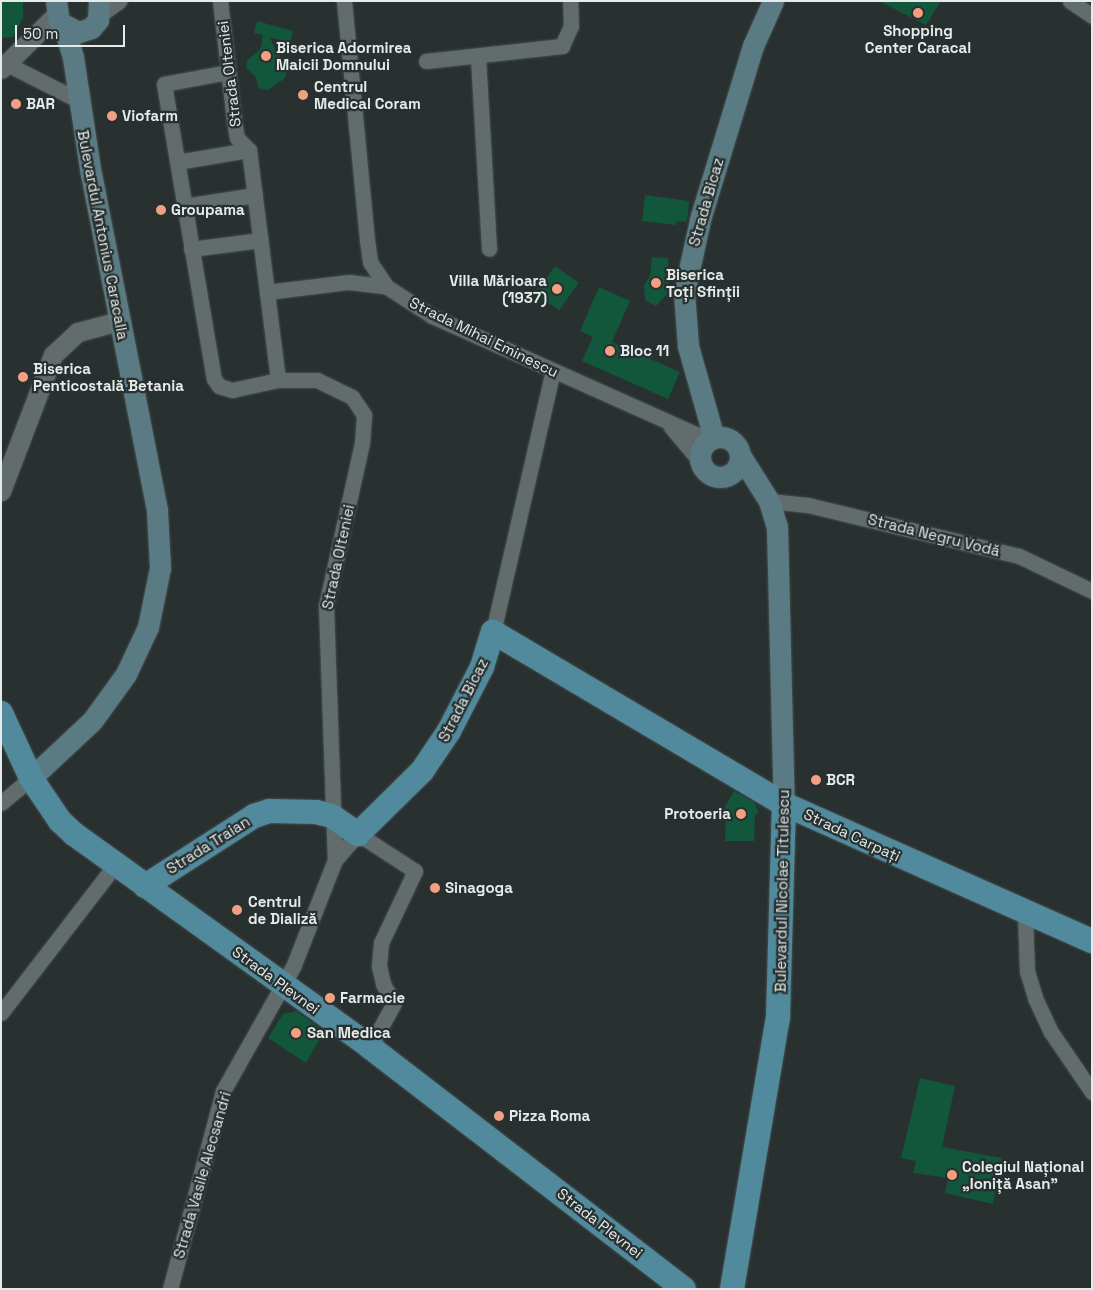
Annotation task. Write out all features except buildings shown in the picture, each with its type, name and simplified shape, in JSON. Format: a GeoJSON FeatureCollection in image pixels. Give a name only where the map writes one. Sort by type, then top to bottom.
{"type":"FeatureCollection","features":[{"type":"Feature","properties":{"kind":"main road","name":"Strada Bicaz"},"geometry":{"type":"LineString","coordinates":[[712,438],[688,346],[684,293],[713,178],[753,46],[773,1]]}},
{"type":"Feature","properties":{"kind":"main road"},"geometry":{"type":"LineString","coordinates":[[74,57],[86,31],[100,8]]}},
{"type":"Feature","properties":{"kind":"main road"},"geometry":{"type":"LineString","coordinates":[[59,15],[86,31]]}},
{"type":"Feature","properties":{"kind":"main road","name":"Bulevardul Antonius Caracalla"},"geometry":{"type":"LineString","coordinates":[[31,778],[66,748],[112,697],[138,653],[156,599],[160,568],[157,510],[119,321],[78,100],[74,57],[59,15]]}},
{"type":"Feature","properties":{"kind":"main road"},"geometry":{"type":"LineString","coordinates":[[726,477],[737,468],[740,455],[734,442],[712,438],[702,447],[700,460],[712,476],[726,477],[766,497]]}},
{"type":"Feature","properties":{"kind":"main road","name":"Bulevardul Nicolae Titulescu"},"geometry":{"type":"LineString","coordinates":[[732,1289],[778,1017],[784,804],[781,598],[777,527],[766,497],[740,455]]}},
{"type":"Feature","properties":{"kind":"main road","name":"Strada Bicaz"},"geometry":{"type":"LineString","coordinates":[[358,834],[422,771],[449,731],[482,667],[493,632]]}},
{"type":"Feature","properties":{"kind":"main road","name":"Strada Carpați"},"geometry":{"type":"LineString","coordinates":[[493,632],[784,804],[1025,914],[1092,941]]}},
{"type":"Feature","properties":{"kind":"main road","name":"Strada Plevnei"},"geometry":{"type":"LineString","coordinates":[[1,713],[31,778],[60,821],[115,865],[370,1047],[684,1289]]}},
{"type":"Feature","properties":{"kind":"main road","name":"Strada Traian"},"geometry":{"type":"LineString","coordinates":[[145,886],[254,816],[284,809],[332,816],[358,834]]}},
{"type":"Feature","properties":{"kind":"street"},"geometry":{"type":"LineString","coordinates":[[100,8],[119,1]]}},
{"type":"Feature","properties":{"kind":"street","name":"Strada Olteniei"},"geometry":{"type":"LineString","coordinates":[[220,1],[237,138],[249,150],[278,380]]}},
{"type":"Feature","properties":{"kind":"street","name":"Strada Mihai Eminescu"},"geometry":{"type":"LineString","coordinates":[[344,1],[370,262],[387,287],[432,316],[658,418],[712,438]]}},
{"type":"Feature","properties":{"kind":"street"},"geometry":{"type":"LineString","coordinates":[[426,61],[478,57],[562,46],[571,26],[570,1]]}},
{"type":"Feature","properties":{"kind":"street"},"geometry":{"type":"LineString","coordinates":[[1070,1],[1092,16]]}},
{"type":"Feature","properties":{"kind":"street"},"geometry":{"type":"LineString","coordinates":[[59,15],[4,66],[78,100]]}},
{"type":"Feature","properties":{"kind":"street"},"geometry":{"type":"LineString","coordinates":[[478,57],[489,249]]}},
{"type":"Feature","properties":{"kind":"street"},"geometry":{"type":"LineString","coordinates":[[228,72],[164,84],[191,249],[260,240]]}},
{"type":"Feature","properties":{"kind":"street"},"geometry":{"type":"LineString","coordinates":[[177,162],[249,150]]}},
{"type":"Feature","properties":{"kind":"street"},"geometry":{"type":"LineString","coordinates":[[184,206],[255,195]]}},
{"type":"Feature","properties":{"kind":"street","name":"Strada Olteniei"},"geometry":{"type":"LineString","coordinates":[[191,249],[214,379],[225,389],[278,380],[316,380],[336,387],[360,405],[364,415],[362,443],[326,606],[333,723],[332,816],[335,860]]}},
{"type":"Feature","properties":{"kind":"street"},"geometry":{"type":"LineString","coordinates":[[267,292],[349,282],[387,287]]}},
{"type":"Feature","properties":{"kind":"street"},"geometry":{"type":"LineString","coordinates":[[1,491],[53,355],[78,332],[119,321]]}},
{"type":"Feature","properties":{"kind":"street","name":"Strada Bicaz"},"geometry":{"type":"LineString","coordinates":[[493,632],[553,371]]}},
{"type":"Feature","properties":{"kind":"street","name":"Strada Mihai Eminescu"},"geometry":{"type":"LineString","coordinates":[[658,418],[684,439],[700,460]]}},
{"type":"Feature","properties":{"kind":"street","name":"Strada Negru Vodă"},"geometry":{"type":"LineString","coordinates":[[766,497],[808,505],[1019,556],[1092,591]]}},
{"type":"Feature","properties":{"kind":"street","name":"Bulevardul Antonius Caracalla"},"geometry":{"type":"LineString","coordinates":[[1,803],[31,778]]}},
{"type":"Feature","properties":{"kind":"street"},"geometry":{"type":"LineString","coordinates":[[358,834],[415,871],[381,943],[379,966],[383,984],[394,1003],[370,1047]]}},
{"type":"Feature","properties":{"kind":"street","name":"Strada Bicaz"},"geometry":{"type":"LineString","coordinates":[[284,985],[335,860],[358,834]]}},
{"type":"Feature","properties":{"kind":"street"},"geometry":{"type":"LineString","coordinates":[[1,1013],[115,865]]}},
{"type":"Feature","properties":{"kind":"street"},"geometry":{"type":"LineString","coordinates":[[1025,914],[1026,963],[1036,998],[1051,1032],[1092,1092]]}},
{"type":"Feature","properties":{"kind":"street","name":"Strada Vasile Alecsandri"},"geometry":{"type":"LineString","coordinates":[[170,1289],[223,1091],[250,1037],[284,985]]}},
{"type":"Feature","properties":{"kind":"place","name":"Shopping Center Caracal"},"geometry":{"type":"Point","coordinates":[918,13]}},
{"type":"Feature","properties":{"kind":"place","name":"Biserica Adormirea Maicii Domnului"},"geometry":{"type":"Point","coordinates":[266,56]}},
{"type":"Feature","properties":{"kind":"place","name":"Centrul Medical Coram"},"geometry":{"type":"Point","coordinates":[303,95]}},
{"type":"Feature","properties":{"kind":"place","name":"BAR"},"geometry":{"type":"Point","coordinates":[16,104]}},
{"type":"Feature","properties":{"kind":"place","name":"Viofarm"},"geometry":{"type":"Point","coordinates":[112,116]}},
{"type":"Feature","properties":{"kind":"place","name":"Groupama"},"geometry":{"type":"Point","coordinates":[161,210]}},
{"type":"Feature","properties":{"kind":"place","name":"Biserica Toți Sfinții"},"geometry":{"type":"Point","coordinates":[656,283]}},
{"type":"Feature","properties":{"kind":"place","name":"Villa Mărioara (1937)"},"geometry":{"type":"Point","coordinates":[557,289]}},
{"type":"Feature","properties":{"kind":"place","name":"Bloc 11"},"geometry":{"type":"Point","coordinates":[610,351]}},
{"type":"Feature","properties":{"kind":"place","name":"Biserica Penticostală Betania"},"geometry":{"type":"Point","coordinates":[23,377]}},
{"type":"Feature","properties":{"kind":"place","name":"BCR"},"geometry":{"type":"Point","coordinates":[816,780]}},
{"type":"Feature","properties":{"kind":"place","name":"Protoeria"},"geometry":{"type":"Point","coordinates":[741,814]}},
{"type":"Feature","properties":{"kind":"place","name":"Sinagoga"},"geometry":{"type":"Point","coordinates":[435,888]}},
{"type":"Feature","properties":{"kind":"place","name":"Centrul de Dializă"},"geometry":{"type":"Point","coordinates":[237,910]}},
{"type":"Feature","properties":{"kind":"place","name":"Farmacie"},"geometry":{"type":"Point","coordinates":[330,998]}},
{"type":"Feature","properties":{"kind":"place","name":"San Medica"},"geometry":{"type":"Point","coordinates":[296,1033]}},
{"type":"Feature","properties":{"kind":"place","name":"Pizza Roma"},"geometry":{"type":"Point","coordinates":[499,1116]}},
{"type":"Feature","properties":{"kind":"place","name":"Colegiul Național „Ioniță Asan”"},"geometry":{"type":"Point","coordinates":[952,1175]}}]}
